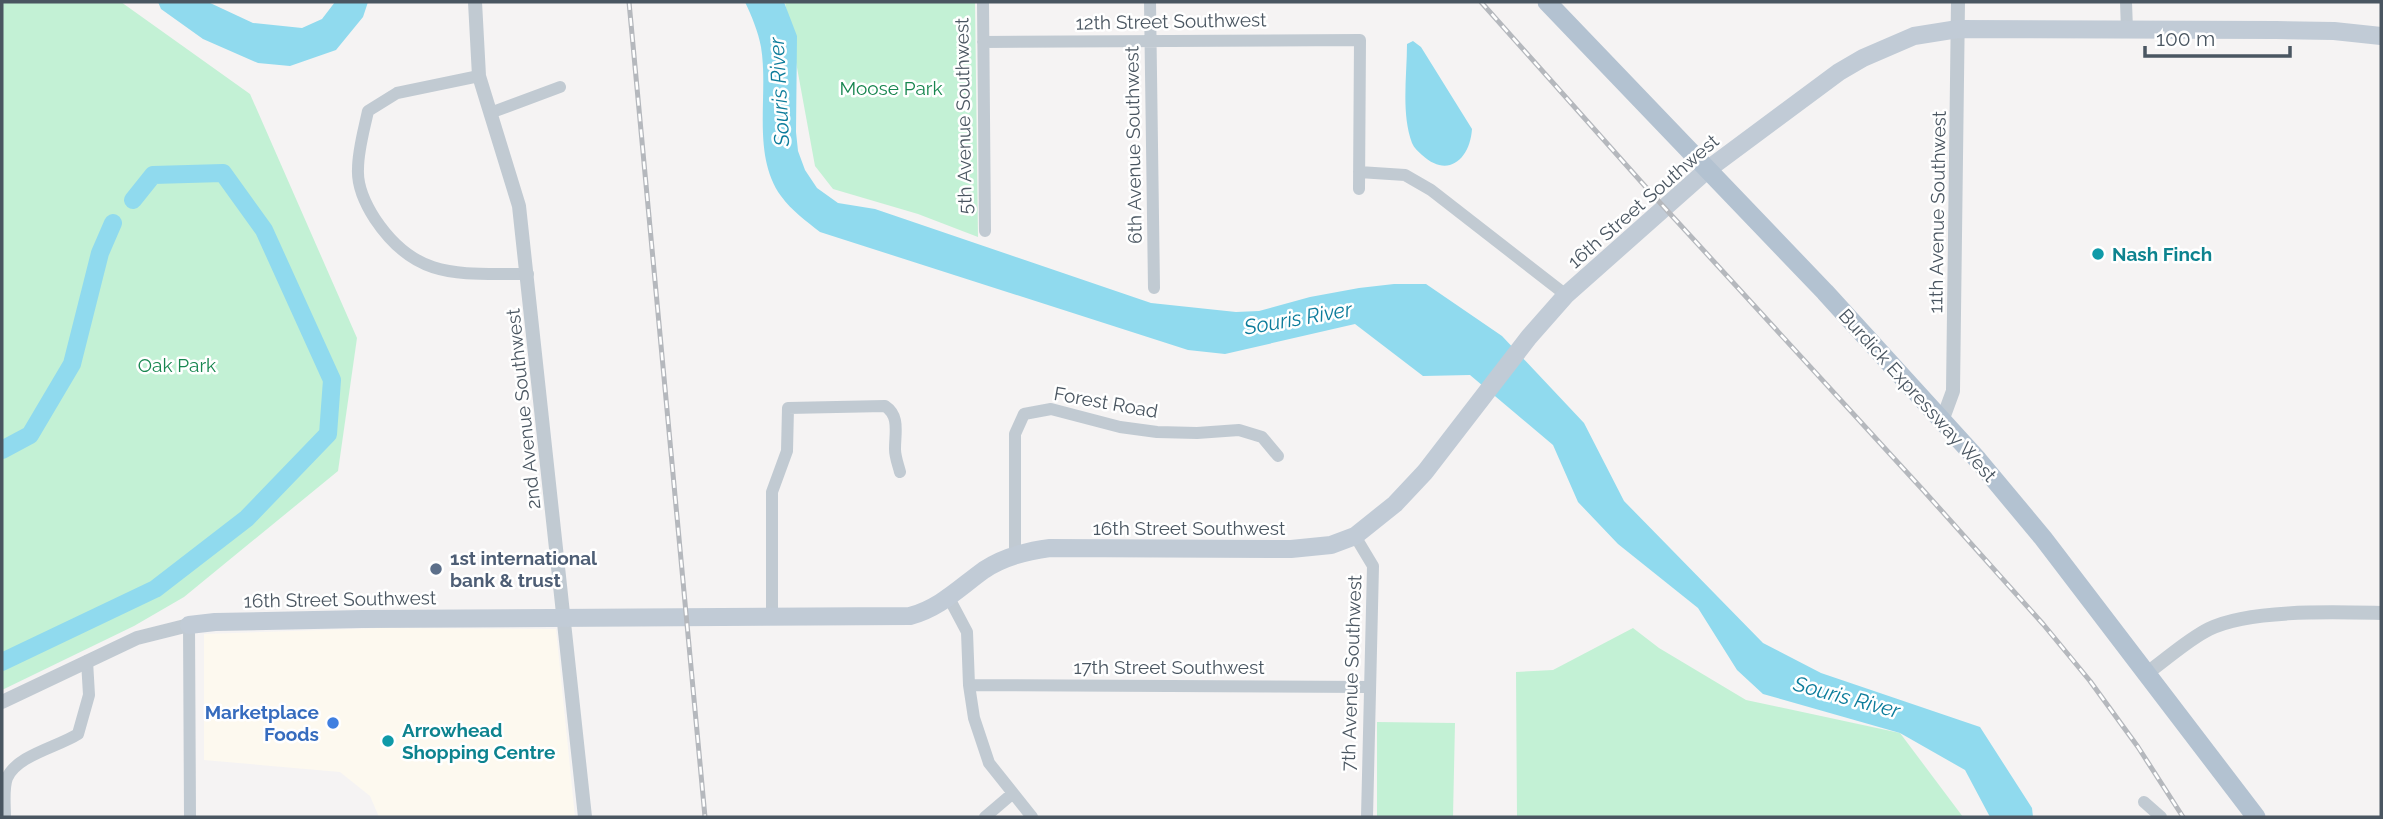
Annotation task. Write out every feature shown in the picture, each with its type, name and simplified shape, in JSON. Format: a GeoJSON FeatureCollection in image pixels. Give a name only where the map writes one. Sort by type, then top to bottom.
{"type":"FeatureCollection","features":[{"type":"Feature","properties":{"kind":"main road","name":"Burdick Expressway West"},"geometry":{"type":"LineString","coordinates":[[1547,2],[1825,292],[2022,512],[2256,817]]}},
{"type":"Feature","properties":{"kind":"main road","name":"16th Street Southwest"},"geometry":{"type":"LineString","coordinates":[[1015,556],[1050,548],[1291,549],[1331,545],[1355,536],[1395,504],[1425,472],[1523,344],[1566,295],[1707,170],[1839,72],[1863,58],[1914,36],[1958,29],[2334,31],[2381,36]]}},
{"type":"Feature","properties":{"kind":"main road"},"geometry":{"type":"LineString","coordinates":[[949,598],[985,569],[1015,556]]}},
{"type":"Feature","properties":{"kind":"main road","name":"16th Street Southwest"},"geometry":{"type":"LineString","coordinates":[[189,625],[362,619],[910,616],[927,611],[949,598]]}},
{"type":"Feature","properties":{"kind":"street","name":"2nd Avenue Southwest"},"geometry":{"type":"LineString","coordinates":[[475,2],[479,76],[519,206],[585,817]]}},
{"type":"Feature","properties":{"kind":"street","name":"5th Avenue Southwest"},"geometry":{"type":"LineString","coordinates":[[983,2],[985,231]]}},
{"type":"Feature","properties":{"kind":"street","name":"6th Avenue Southwest"},"geometry":{"type":"LineString","coordinates":[[1150,2],[1154,288]]}},
{"type":"Feature","properties":{"kind":"street","name":"11th Avenue Southwest"},"geometry":{"type":"LineString","coordinates":[[1942,421],[1954,391],[1958,2]]}},
{"type":"Feature","properties":{"kind":"street"},"geometry":{"type":"LineString","coordinates":[[2126,2],[2127,30]]}},
{"type":"Feature","properties":{"kind":"street","name":"12th Street Southwest"},"geometry":{"type":"LineString","coordinates":[[983,42],[1360,40],[1359,172]]}},
{"type":"Feature","properties":{"kind":"street"},"geometry":{"type":"LineString","coordinates":[[479,76],[397,93],[368,111],[358,171],[365,204],[383,231],[411,259],[431,268],[455,272],[528,274]]}},
{"type":"Feature","properties":{"kind":"street"},"geometry":{"type":"LineString","coordinates":[[490,113],[561,87]]}},
{"type":"Feature","properties":{"kind":"street"},"geometry":{"type":"LineString","coordinates":[[1359,189],[1359,172],[1405,174],[1431,190],[1566,295]]}},
{"type":"Feature","properties":{"kind":"street"},"geometry":{"type":"LineString","coordinates":[[772,618],[772,492],[787,451],[788,408],[885,406],[893,411],[896,421],[895,453],[900,472]]}},
{"type":"Feature","properties":{"kind":"street","name":"Forest Road"},"geometry":{"type":"LineString","coordinates":[[1015,556],[1015,434],[1024,414],[1051,409],[1120,427],[1157,432],[1239,430],[1262,437],[1278,456]]}},
{"type":"Feature","properties":{"kind":"street","name":"7th Avenue Southwest"},"geometry":{"type":"LineString","coordinates":[[1355,536],[1373,566],[1367,817]]}},
{"type":"Feature","properties":{"kind":"street"},"geometry":{"type":"LineString","coordinates":[[949,598],[967,632],[969,685],[974,718],[989,763],[1032,817]]}},
{"type":"Feature","properties":{"kind":"street"},"geometry":{"type":"LineString","coordinates":[[2147,673],[2210,628],[2251,617],[2381,613]]}},
{"type":"Feature","properties":{"kind":"street"},"geometry":{"type":"LineString","coordinates":[[2,702],[137,638],[189,625],[190,817]]}},
{"type":"Feature","properties":{"kind":"street"},"geometry":{"type":"LineString","coordinates":[[5,817],[6,779],[14,768],[28,758],[78,734],[89,695],[87,661]]}},
{"type":"Feature","properties":{"kind":"street","name":"17th Street Southwest"},"geometry":{"type":"LineString","coordinates":[[969,685],[1369,687]]}},
{"type":"Feature","properties":{"kind":"street"},"geometry":{"type":"LineString","coordinates":[[985,817],[1012,794]]}},
{"type":"Feature","properties":{"kind":"street"},"geometry":{"type":"LineString","coordinates":[[2144,802],[2161,817]]}},
{"type":"Feature","properties":{"kind":"shaded area"},"geometry":{"type":"Polygon","coordinates":[[[382,628],[556,629],[575,817],[379,817],[370,796],[340,772],[204,760],[204,634],[382,628]]]}},
{"type":"Feature","properties":{"kind":"green space","name":"Oak Park"},"geometry":{"type":"Polygon","coordinates":[[[2,2],[121,2],[250,94],[357,338],[338,471],[184,597],[134,626],[2,690],[2,2]]]}},
{"type":"Feature","properties":{"kind":"green space","name":"Moose Park"},"geometry":{"type":"Polygon","coordinates":[[[785,2],[975,2],[978,237],[918,214],[833,189],[815,166],[785,2]]]}},
{"type":"Feature","properties":{"kind":"green space"},"geometry":{"type":"Polygon","coordinates":[[[1633,628],[1659,648],[1746,700],[1900,733],[1963,817],[1517,817],[1516,672],[1553,670],[1633,628]]]}},
{"type":"Feature","properties":{"kind":"green space"},"geometry":{"type":"Polygon","coordinates":[[[1377,722],[1455,723],[1453,817],[1377,817],[1377,722]]]}},
{"type":"Feature","properties":{"kind":"water"},"geometry":{"type":"Polygon","coordinates":[[[158,2],[208,2],[253,23],[302,28],[322,19],[335,2],[368,2],[363,17],[336,50],[290,66],[258,63],[203,39],[161,9],[158,2]]]}},
{"type":"Feature","properties":{"kind":"water","name":"Souris River"},"geometry":{"type":"Polygon","coordinates":[[[745,2],[784,2],[797,36],[798,151],[805,170],[817,188],[838,203],[875,209],[1151,303],[1236,312],[1259,311],[1310,297],[1359,288],[1426,284],[1502,336],[1584,423],[1624,501],[1763,643],[1821,673],[1980,727],[2032,808],[2033,817],[1990,817],[1965,770],[1900,733],[1763,694],[1737,670],[1698,608],[1618,544],[1578,502],[1553,445],[1470,375],[1423,376],[1355,324],[1225,354],[1188,350],[820,232],[799,216],[781,196],[766,162],[761,47],[745,2]]]}},
{"type":"Feature","properties":{"kind":"water"},"geometry":{"type":"Polygon","coordinates":[[[1413,41],[1421,47],[1472,129],[1462,157],[1449,165],[1432,162],[1413,145],[1406,107],[1407,44],[1413,41]]]}},
{"type":"Feature","properties":{"kind":"waterway"},"geometry":{"type":"LineString","coordinates":[[2,662],[155,589],[247,518],[328,434],[332,380],[264,230],[223,173],[153,175],[133,200]]}},
{"type":"Feature","properties":{"kind":"waterway"},"geometry":{"type":"LineString","coordinates":[[2,450],[30,435],[72,364],[100,253],[113,223]]}},
{"type":"Feature","properties":{"kind":"railway"},"geometry":{"type":"LineString","coordinates":[[629,2],[705,817]]}},
{"type":"Feature","properties":{"kind":"railway"},"geometry":{"type":"LineString","coordinates":[[1481,2],[2043,624],[2090,681],[2138,747],[2183,817]]}},
{"type":"Feature","properties":{"kind":"place","name":"Nash Finch"},"geometry":{"type":"Point","coordinates":[2098,254]}},
{"type":"Feature","properties":{"kind":"place","name":"1st international bank & trust"},"geometry":{"type":"Point","coordinates":[436,569]}},
{"type":"Feature","properties":{"kind":"place","name":"Marketplace Foods"},"geometry":{"type":"Point","coordinates":[333,723]}},
{"type":"Feature","properties":{"kind":"place","name":"Arrowhead Shopping Centre"},"geometry":{"type":"Point","coordinates":[388,741]}}]}
